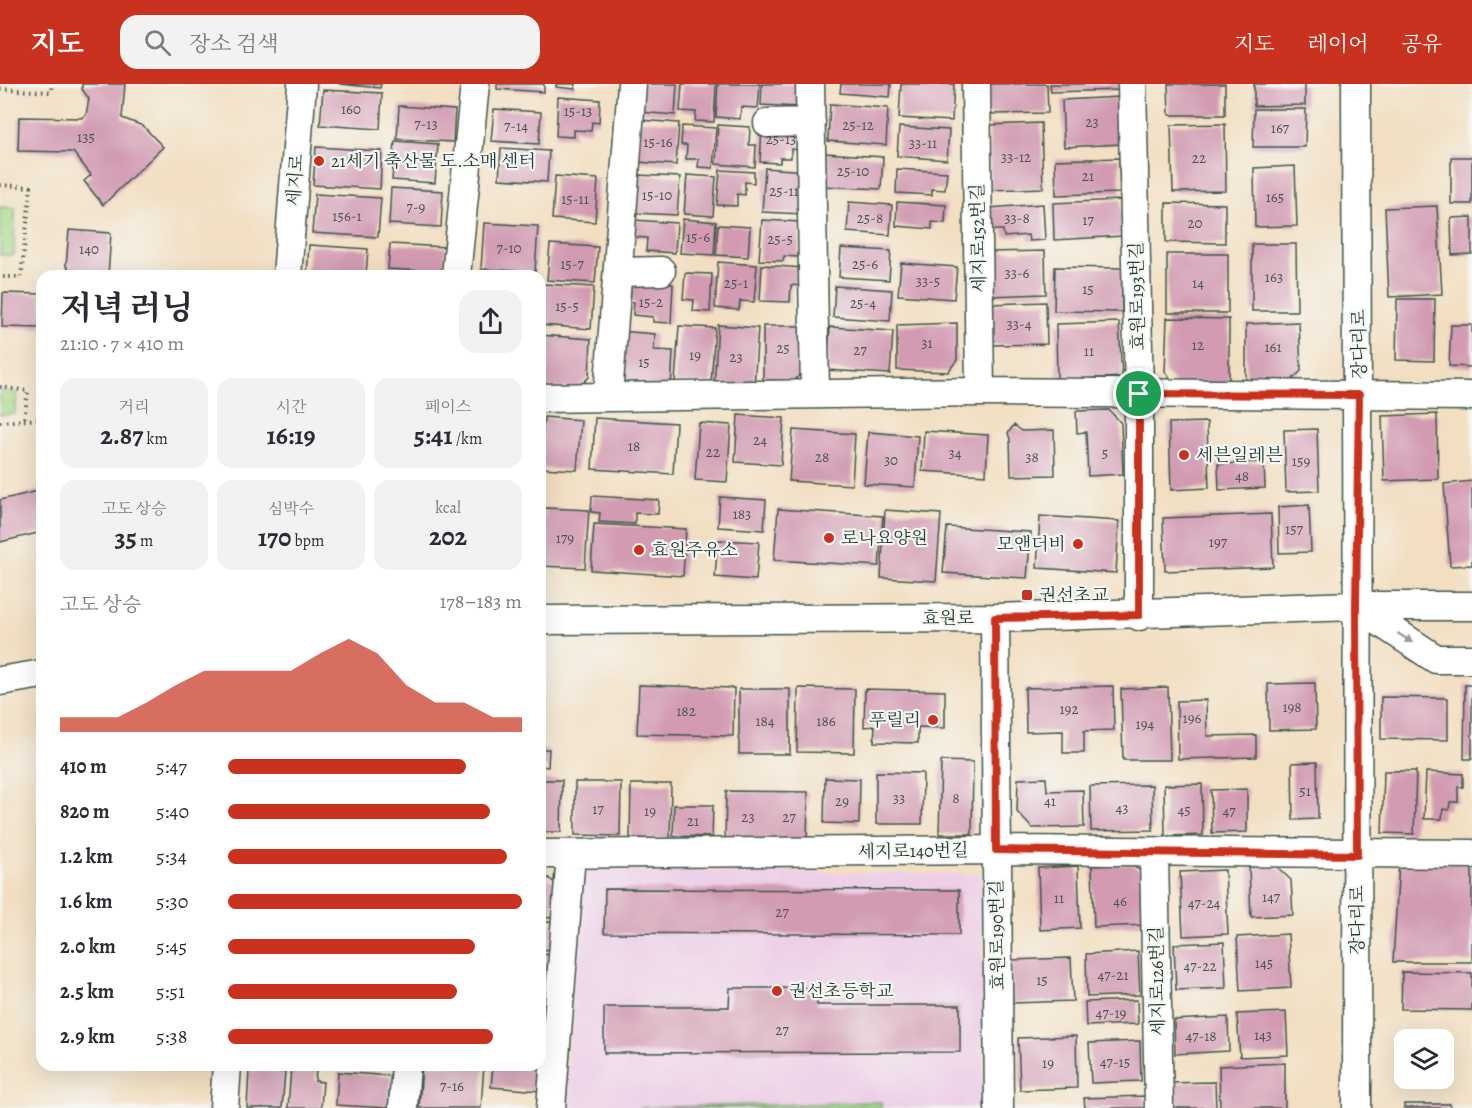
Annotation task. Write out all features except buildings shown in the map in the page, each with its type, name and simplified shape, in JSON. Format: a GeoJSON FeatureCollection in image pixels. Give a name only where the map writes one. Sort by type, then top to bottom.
{"type":"FeatureCollection","features":[{"type":"Feature","properties":{"kind":"street","name":"세지로"},"geometry":{"type":"LineString","coordinates":[[288,270],[302,84]]}},
{"type":"Feature","properties":{"kind":"street"},"geometry":{"type":"LineString","coordinates":[[457,270],[475,84]]}},
{"type":"Feature","properties":{"kind":"street"},"geometry":{"type":"LineString","coordinates":[[608,396],[632,84]]}},
{"type":"Feature","properties":{"kind":"street"},"geometry":{"type":"LineString","coordinates":[[810,84],[816,393]]}},
{"type":"Feature","properties":{"kind":"street","name":"세지로152번길"},"geometry":{"type":"LineString","coordinates":[[976,84],[980,392]]}},
{"type":"Feature","properties":{"kind":"street","name":"효원로193번길"},"geometry":{"type":"LineString","coordinates":[[1132,84],[1139,394],[1139,615]]}},
{"type":"Feature","properties":{"kind":"street","name":"장다리로"},"geometry":{"type":"LineString","coordinates":[[1356,84],[1359,395],[1356,606],[1357,1108]]}},
{"type":"Feature","properties":{"kind":"street"},"geometry":{"type":"LineString","coordinates":[[768,123],[811,122]]}},
{"type":"Feature","properties":{"kind":"street"},"geometry":{"type":"LineString","coordinates":[[618,272],[661,271]]}},
{"type":"Feature","properties":{"kind":"street"},"geometry":{"type":"LineString","coordinates":[[546,398],[980,392],[1472,396]]}},
{"type":"Feature","properties":{"kind":"street"},"geometry":{"type":"LineString","coordinates":[[1356,606],[1436,659],[1472,659]]}},
{"type":"Feature","properties":{"kind":"street","name":"효원로"},"geometry":{"type":"LineString","coordinates":[[546,620],[995,618],[1356,606],[1472,606]]}},
{"type":"Feature","properties":{"kind":"street","name":"효원로190번길"},"geometry":{"type":"LineString","coordinates":[[995,618],[999,1108]]}},
{"type":"Feature","properties":{"kind":"street"},"geometry":{"type":"LineString","coordinates":[[0,681],[36,675]]}},
{"type":"Feature","properties":{"kind":"street","name":"세지로140번길"},"geometry":{"type":"LineString","coordinates":[[546,854],[996,850],[1154,854],[1472,854]]}},
{"type":"Feature","properties":{"kind":"street"},"geometry":{"type":"LineString","coordinates":[[551,1108],[571,854]]}},
{"type":"Feature","properties":{"kind":"street","name":"세지로126번길"},"geometry":{"type":"LineString","coordinates":[[1154,854],[1159,1108]]}},
{"type":"Feature","properties":{"kind":"street"},"geometry":{"type":"LineString","coordinates":[[224,1108],[227,1071]]}},
{"type":"Feature","properties":{"kind":"street"},"geometry":{"type":"LineString","coordinates":[[403,1108],[406,1071]]}},
{"type":"Feature","properties":{"kind":"path"},"geometry":{"type":"LineString","coordinates":[[0,89],[51,92],[52,84]]}},
{"type":"Feature","properties":{"kind":"path"},"geometry":{"type":"LineString","coordinates":[[0,185],[31,187],[21,277],[0,277]]}},
{"type":"Feature","properties":{"kind":"path"},"geometry":{"type":"LineString","coordinates":[[0,387],[28,391],[24,420]]}},
{"type":"Feature","properties":{"kind":"path"},"geometry":{"type":"LineString","coordinates":[[0,422],[36,419]]}},
{"type":"Feature","properties":{"kind":"shaded area","name":"권선초등학교"},"geometry":{"type":"Polygon","coordinates":[[[578,870],[982,874],[983,1108],[566,1108],[578,870]]]}},
{"type":"Feature","properties":{"kind":"green space"},"geometry":{"type":"Polygon","coordinates":[[[0,207],[15,208],[14,255],[0,255],[0,207]]]}},
{"type":"Feature","properties":{"kind":"green space"},"geometry":{"type":"Polygon","coordinates":[[[0,391],[17,393],[15,414],[0,415],[0,391]]]}},
{"type":"Feature","properties":{"kind":"green space"},"geometry":{"type":"Polygon","coordinates":[[[881,1102],[881,1108],[640,1108],[881,1102]]]}},
{"type":"Feature","properties":{"kind":"place","name":"21세기 축산물 도.소매 센터"},"geometry":{"type":"Point","coordinates":[319,161]}},
{"type":"Feature","properties":{"kind":"place","name":"세븐일레븐"},"geometry":{"type":"Point","coordinates":[1184,455]}},
{"type":"Feature","properties":{"kind":"place","name":"로나요양원"},"geometry":{"type":"Point","coordinates":[829,538]}},
{"type":"Feature","properties":{"kind":"place","name":"모앤더비"},"geometry":{"type":"Point","coordinates":[1078,544]}},
{"type":"Feature","properties":{"kind":"place","name":"효원주유소"},"geometry":{"type":"Point","coordinates":[639,550]}},
{"type":"Feature","properties":{"kind":"place","name":"권선초교"},"geometry":{"type":"Point","coordinates":[1027,595]}},
{"type":"Feature","properties":{"kind":"place","name":"푸릴리"},"geometry":{"type":"Point","coordinates":[933,720]}},
{"type":"Feature","properties":{"kind":"place","name":"권선초등학교"},"geometry":{"type":"Point","coordinates":[777,991]}},
{"type":"Feature","properties":{"kind":"route"},"geometry":{"type":"LineString","coordinates":[[1139,394],[1359,395],[1356,606],[1357,855],[1154,854],[996,850],[995,618],[1139,615],[1139,394]]}}]}
